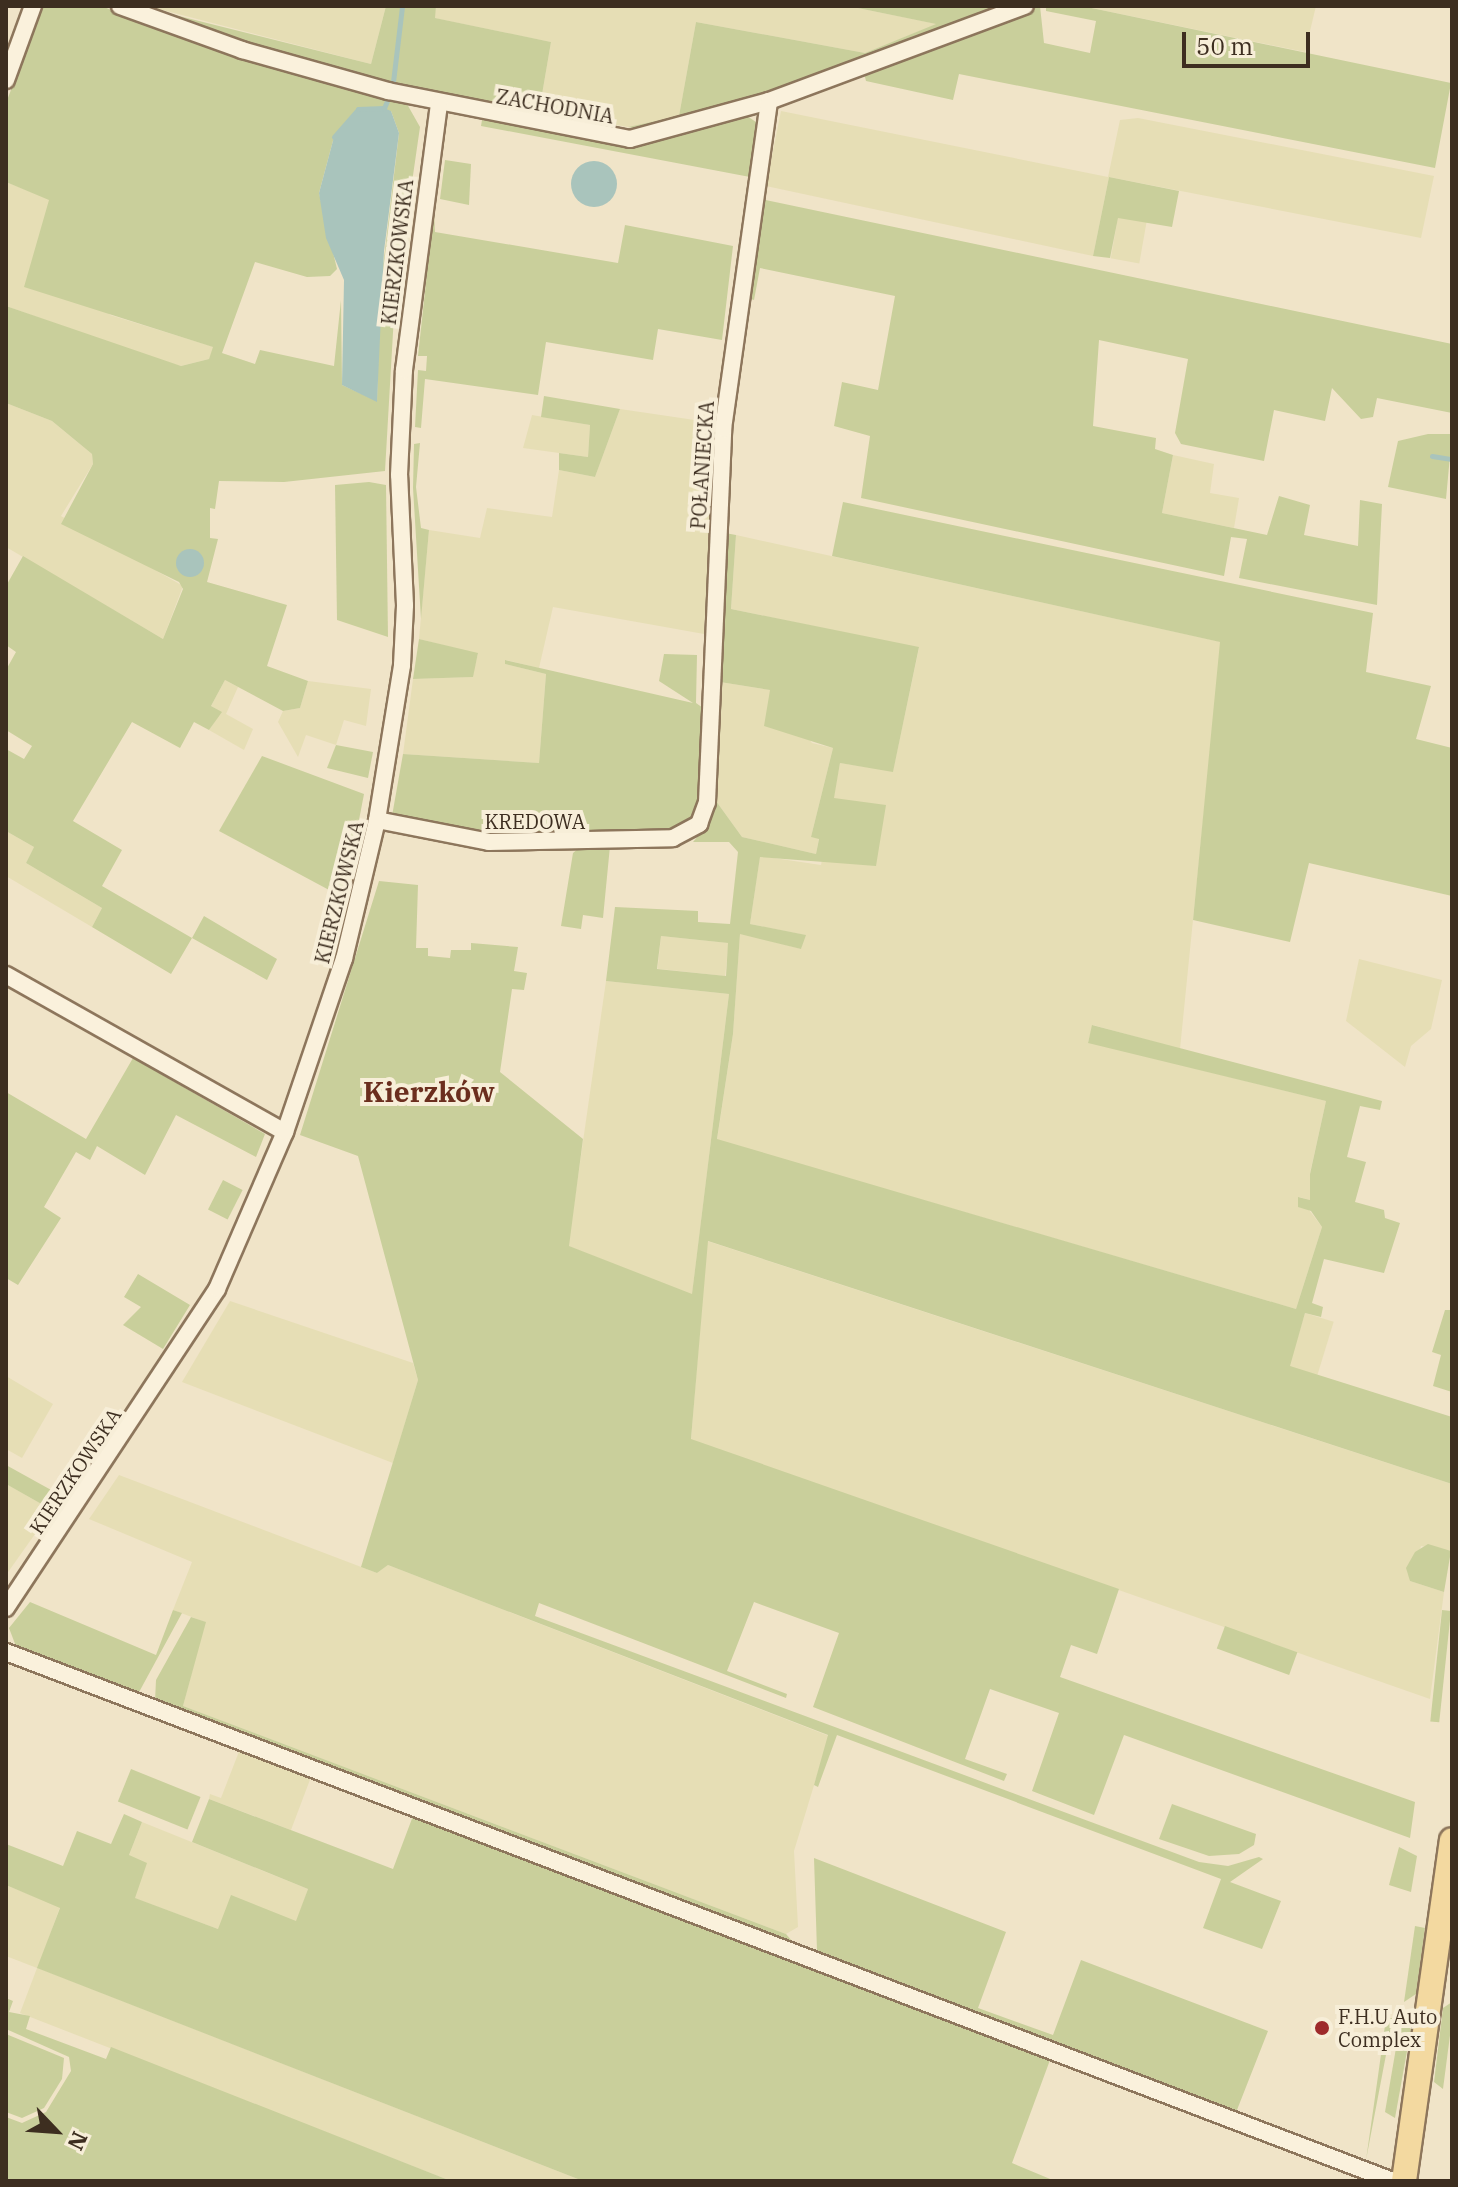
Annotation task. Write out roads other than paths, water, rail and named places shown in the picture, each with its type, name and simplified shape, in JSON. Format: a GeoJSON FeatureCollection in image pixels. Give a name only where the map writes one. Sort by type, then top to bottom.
{"type":"FeatureCollection","features":[{"type":"Feature","properties":{"kind":"main road"},"geometry":{"type":"LineString","coordinates":[[1404,2181],[1452,1840]]}},
{"type":"Feature","properties":{"kind":"street"},"geometry":{"type":"LineString","coordinates":[[6,80],[33,6]]}},
{"type":"Feature","properties":{"kind":"street","name":"ZACHODNIA"},"geometry":{"type":"LineString","coordinates":[[120,6],[242,50],[439,104],[630,139],[769,101],[1025,6]]}},
{"type":"Feature","properties":{"kind":"street","name":"POŁANIECKA"},"geometry":{"type":"LineString","coordinates":[[693,830],[707,802],[723,429],[769,101]]}},
{"type":"Feature","properties":{"kind":"street","name":"KIERZKOWSKA"},"geometry":{"type":"LineString","coordinates":[[6,1608],[206,1310],[285,1132],[344,959],[377,820],[405,633],[399,475],[410,294],[439,104]]}},
{"type":"Feature","properties":{"kind":"street","name":"KREDOWA"},"geometry":{"type":"LineString","coordinates":[[377,820],[489,842],[673,838],[693,830]]}},
{"type":"Feature","properties":{"kind":"street"},"geometry":{"type":"LineString","coordinates":[[6,975],[285,1132]]}},
{"type":"Feature","properties":{"kind":"street"},"geometry":{"type":"LineString","coordinates":[[6,1652],[1393,2181]]}},
{"type":"Feature","properties":{"kind":"water"},"geometry":{"type":"Polygon","coordinates":[[[384,108],[391,111],[399,133],[384,251],[377,402],[342,385],[344,280],[326,238],[319,193],[334,137],[358,109],[384,108]]]}},
{"type":"Feature","properties":{"kind":"water"},"geometry":{"type":"Polygon","coordinates":[[[594,161],[610,168],[617,184],[610,200],[594,207],[578,200],[571,184],[578,168],[594,161]]]}},
{"type":"Feature","properties":{"kind":"water"},"geometry":{"type":"Polygon","coordinates":[[[190,549],[200,553],[204,563],[200,573],[190,577],[180,573],[176,563],[180,553],[190,549]]]}},
{"type":"Feature","properties":{"kind":"waterway"},"geometry":{"type":"LineString","coordinates":[[393,82],[402,6]]}},
{"type":"Feature","properties":{"kind":"waterway"},"geometry":{"type":"LineString","coordinates":[[334,137],[358,109],[384,108],[387,101]]}},
{"type":"Feature","properties":{"kind":"waterway"},"geometry":{"type":"LineString","coordinates":[[1432,456],[1452,459]]}},
{"type":"Feature","properties":{"kind":"place","name":"F.H.U Auto Complex"},"geometry":{"type":"Point","coordinates":[1322,2028]}},
{"type":"Feature","properties":{"kind":"district","name":"Kierzków"},"geometry":{"type":"Point","coordinates":[429,1092]}}]}
